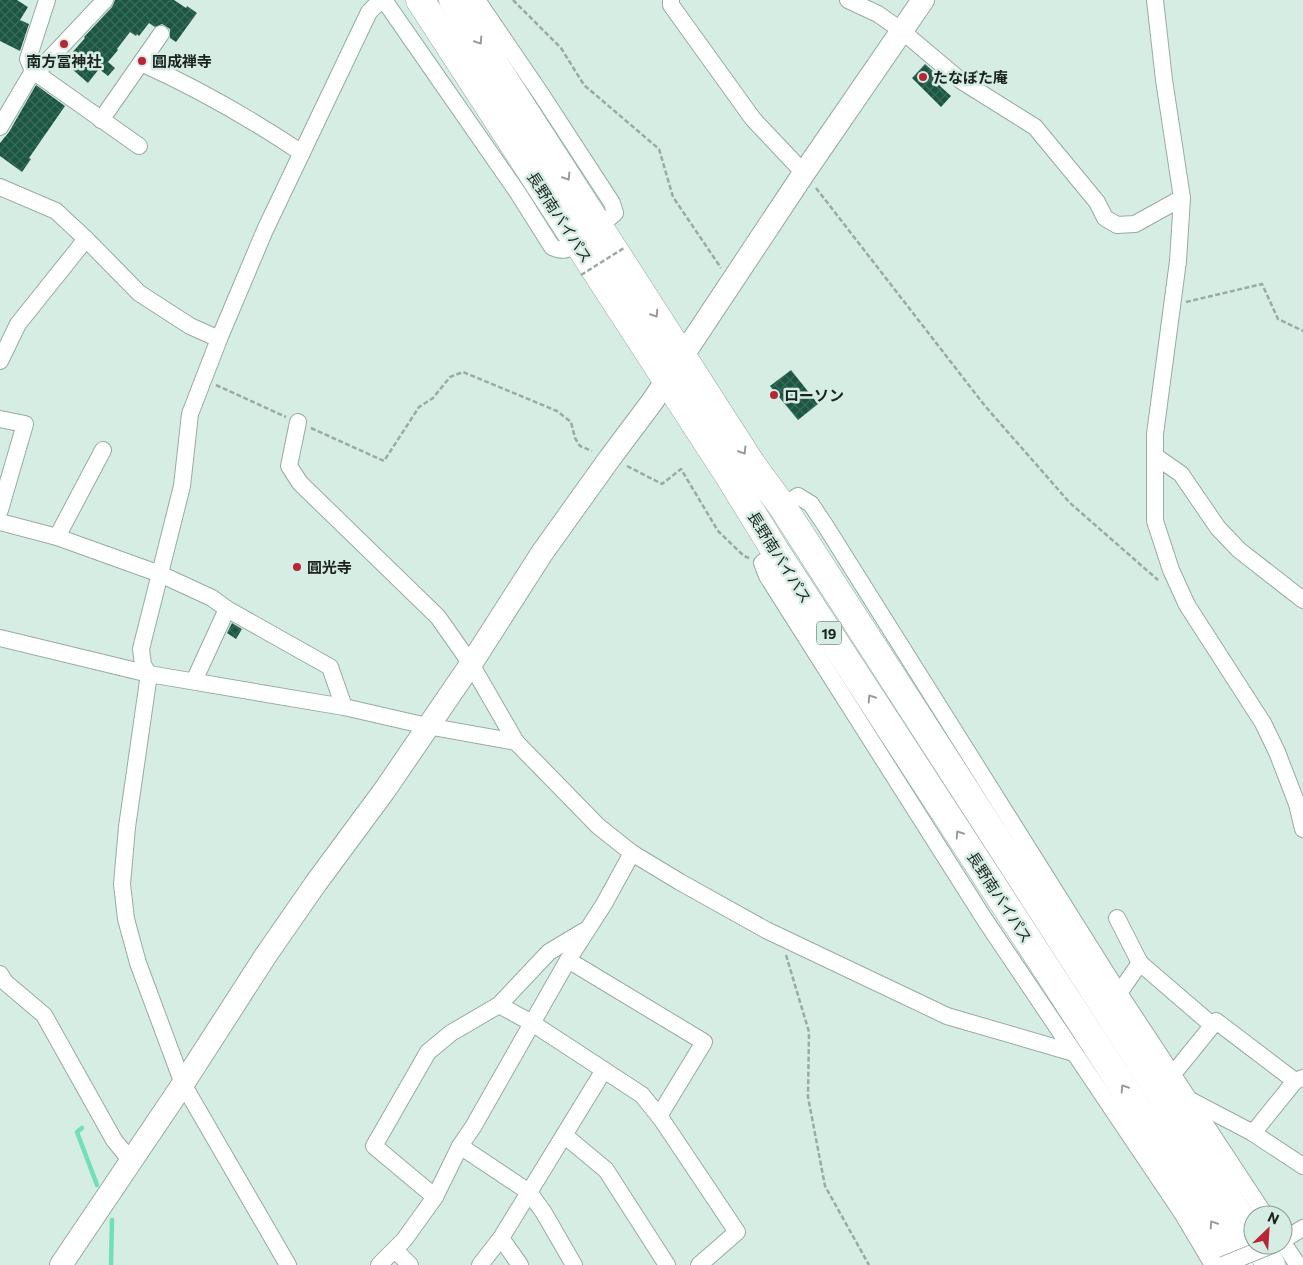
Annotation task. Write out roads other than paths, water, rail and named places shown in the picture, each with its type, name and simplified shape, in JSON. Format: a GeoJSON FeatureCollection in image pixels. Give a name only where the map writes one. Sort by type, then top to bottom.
{"type":"FeatureCollection","features":[{"type":"Feature","properties":{"kind":"highway","name":"長野南バイパス"},"geometry":{"type":"LineString","coordinates":[[420,0],[726,471],[769,557],[996,914],[1239,1265]]}},
{"type":"Feature","properties":{"kind":"highway","name":"長野南バイパス"},"geometry":{"type":"LineString","coordinates":[[453,0],[752,465],[782,506],[1038,884],[1243,1221]]}},
{"type":"Feature","properties":{"kind":"street"},"geometry":{"type":"LineString","coordinates":[[47,0],[28,59],[33,71],[139,146]]}},
{"type":"Feature","properties":{"kind":"street"},"geometry":{"type":"LineString","coordinates":[[33,71],[39,70],[105,0]]}},
{"type":"Feature","properties":{"kind":"street"},"geometry":{"type":"LineString","coordinates":[[288,1265],[183,1084],[138,963],[126,919],[122,884],[127,827],[149,674],[143,665],[142,649],[182,486],[190,414],[265,230],[369,12],[382,0],[518,193],[552,247],[567,251],[577,244]]}},
{"type":"Feature","properties":{"kind":"street"},"geometry":{"type":"LineString","coordinates":[[477,0],[612,203],[615,213],[599,227]]}},
{"type":"Feature","properties":{"kind":"street"},"geometry":{"type":"LineString","coordinates":[[671,0],[671,5],[753,119],[804,173]]}},
{"type":"Feature","properties":{"kind":"street"},"geometry":{"type":"LineString","coordinates":[[848,0],[878,14],[902,31],[960,80],[1034,127],[1097,202],[1105,218],[1117,225],[1135,224],[1182,198]]}},
{"type":"Feature","properties":{"kind":"street"},"geometry":{"type":"LineString","coordinates":[[62,1265],[272,947],[321,876],[384,791],[471,664],[542,553],[652,402],[804,173],[923,0]]}},
{"type":"Feature","properties":{"kind":"street"},"geometry":{"type":"LineString","coordinates":[[1154,0],[1182,198],[1173,305],[1155,434],[1155,521],[1171,570],[1187,605],[1263,723],[1277,752],[1297,804],[1303,829]]}},
{"type":"Feature","properties":{"kind":"street"},"geometry":{"type":"LineString","coordinates":[[101,120],[161,34]]}},
{"type":"Feature","properties":{"kind":"street"},"geometry":{"type":"LineString","coordinates":[[140,63],[163,73],[262,127],[302,154]]}},
{"type":"Feature","properties":{"kind":"street"},"geometry":{"type":"LineString","coordinates":[[0,127],[33,71]]}},
{"type":"Feature","properties":{"kind":"street"},"geometry":{"type":"LineString","coordinates":[[0,187],[56,212],[86,239],[139,293],[190,326],[219,340]]}},
{"type":"Feature","properties":{"kind":"street"},"geometry":{"type":"LineString","coordinates":[[0,361],[18,324],[86,239]]}},
{"type":"Feature","properties":{"kind":"street"},"geometry":{"type":"LineString","coordinates":[[0,419],[25,424],[0,510]]}},
{"type":"Feature","properties":{"kind":"street"},"geometry":{"type":"LineString","coordinates":[[298,422],[290,466],[300,483],[438,617],[471,664],[516,742],[598,826],[632,853],[680,882],[781,937],[947,1016],[1074,1053]]}},
{"type":"Feature","properties":{"kind":"street"},"geometry":{"type":"LineString","coordinates":[[57,537],[103,450]]}},
{"type":"Feature","properties":{"kind":"street"},"geometry":{"type":"LineString","coordinates":[[1155,456],[1181,474],[1218,528],[1239,550],[1303,600]]}},
{"type":"Feature","properties":{"kind":"street"},"geometry":{"type":"LineString","coordinates":[[0,522],[57,537],[160,574],[212,598],[330,667],[344,707]]}},
{"type":"Feature","properties":{"kind":"street"},"geometry":{"type":"LineString","coordinates":[[194,681],[227,608]]}},
{"type":"Feature","properties":{"kind":"street"},"geometry":{"type":"LineString","coordinates":[[0,638],[149,674],[344,707],[427,726],[516,742]]}},
{"type":"Feature","properties":{"kind":"street"},"geometry":{"type":"LineString","coordinates":[[379,1265],[404,1240],[436,1197],[460,1146],[473,1127],[568,960],[604,904],[632,853]]}},
{"type":"Feature","properties":{"kind":"street"},"geometry":{"type":"LineString","coordinates":[[1038,884],[1119,993],[1258,1205]]}},
{"type":"Feature","properties":{"kind":"street"},"geometry":{"type":"LineString","coordinates":[[996,914],[1074,1053],[1182,1212],[1213,1265]]}},
{"type":"Feature","properties":{"kind":"street"},"geometry":{"type":"LineString","coordinates":[[1117,918],[1140,963],[1212,1025]]}},
{"type":"Feature","properties":{"kind":"street"},"geometry":{"type":"LineString","coordinates":[[436,1197],[374,1146],[428,1052],[451,1033],[499,1005],[549,952],[588,929]]}},
{"type":"Feature","properties":{"kind":"street"},"geometry":{"type":"LineString","coordinates":[[568,960],[704,1042],[659,1116]]}},
{"type":"Feature","properties":{"kind":"street"},"geometry":{"type":"LineString","coordinates":[[1119,993],[1140,963]]}},
{"type":"Feature","properties":{"kind":"street"},"geometry":{"type":"LineString","coordinates":[[0,974],[5,982],[44,1015],[114,1140],[131,1161]]}},
{"type":"Feature","properties":{"kind":"street"},"geometry":{"type":"LineString","coordinates":[[499,1005],[532,1023],[642,1095],[659,1116],[737,1232],[698,1265]]}},
{"type":"Feature","properties":{"kind":"street"},"geometry":{"type":"LineString","coordinates":[[1172,1074],[1216,1021],[1299,1080],[1252,1133]]}},
{"type":"Feature","properties":{"kind":"street"},"geometry":{"type":"LineString","coordinates":[[480,1265],[501,1238],[604,1070]]}},
{"type":"Feature","properties":{"kind":"street"},"geometry":{"type":"LineString","coordinates":[[1190,1100],[1252,1133],[1303,1166]]}},
{"type":"Feature","properties":{"kind":"street"},"geometry":{"type":"LineString","coordinates":[[564,1135],[606,1170],[667,1265]]}},
{"type":"Feature","properties":{"kind":"street"},"geometry":{"type":"LineString","coordinates":[[460,1146],[529,1192],[544,1213],[574,1265]]}},
{"type":"Feature","properties":{"kind":"street"},"geometry":{"type":"LineString","coordinates":[[501,1238],[520,1265]]}},
{"type":"Feature","properties":{"kind":"street"},"geometry":{"type":"LineString","coordinates":[[395,1250],[410,1265]]}},
{"type":"Feature","properties":{"kind":"street"},"geometry":{"type":"LineString","coordinates":[[1222,1265],[1248,1255]]}},
{"type":"Feature","properties":{"kind":"waterway"},"geometry":{"type":"LineString","coordinates":[[82,1128],[77,1132],[97,1185]]}},
{"type":"Feature","properties":{"kind":"waterway"},"geometry":{"type":"LineString","coordinates":[[111,1265],[112,1220]]}},
{"type":"Feature","properties":{"kind":"place","name":"南方冨神社"},"geometry":{"type":"Point","coordinates":[64,44]}},
{"type":"Feature","properties":{"kind":"place","name":"圓成禅寺"},"geometry":{"type":"Point","coordinates":[142,61]}},
{"type":"Feature","properties":{"kind":"place","name":"たなぼた庵"},"geometry":{"type":"Point","coordinates":[923,77]}},
{"type":"Feature","properties":{"kind":"place","name":"ローソン"},"geometry":{"type":"Point","coordinates":[774,395]}},
{"type":"Feature","properties":{"kind":"place","name":"圓光寺"},"geometry":{"type":"Point","coordinates":[297,567]}}]}
